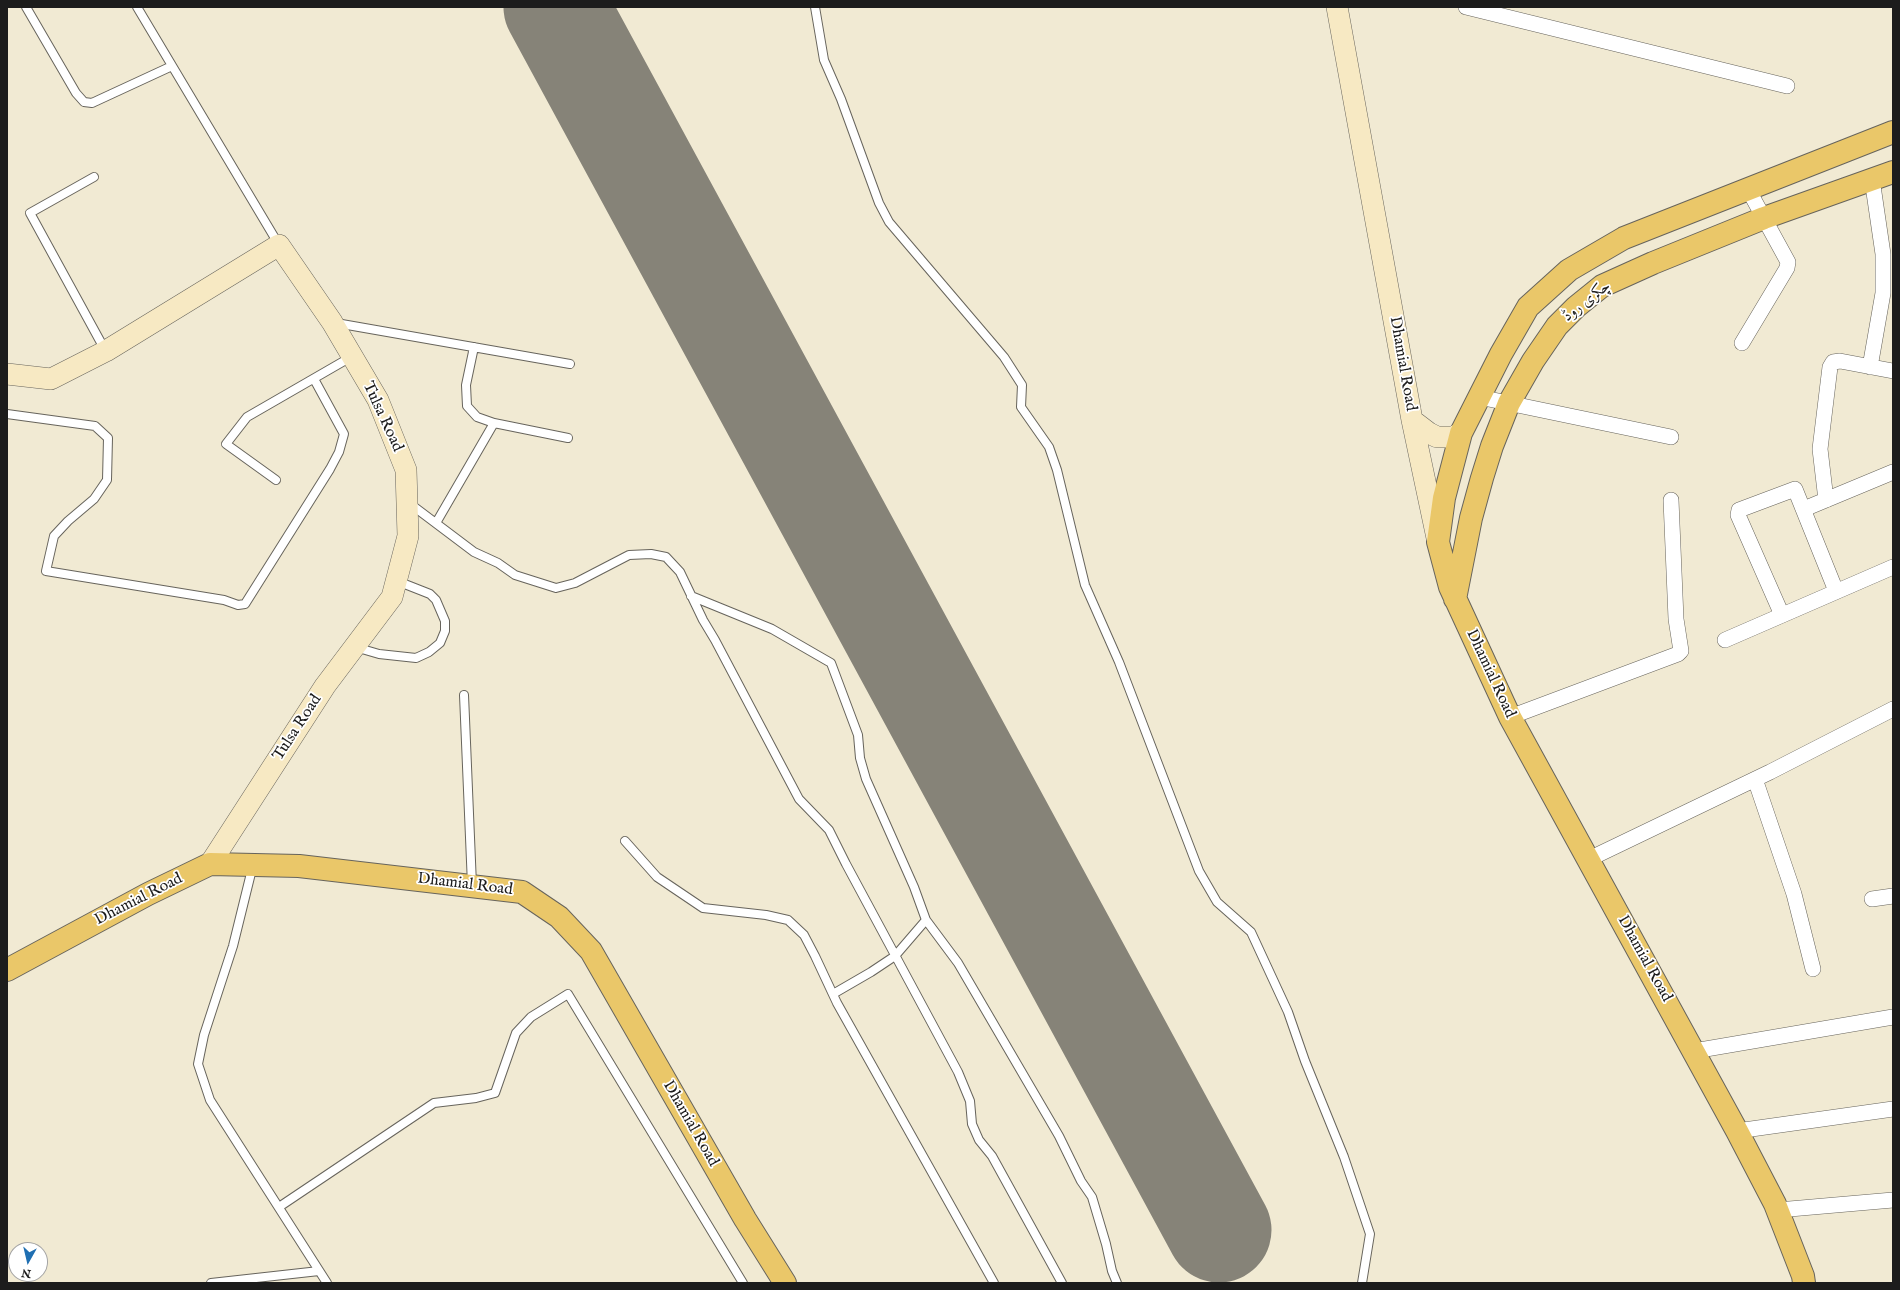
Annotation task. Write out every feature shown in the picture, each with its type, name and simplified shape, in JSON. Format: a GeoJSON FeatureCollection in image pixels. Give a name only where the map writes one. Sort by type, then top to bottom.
{"type":"FeatureCollection","features":[{"type":"Feature","properties":{"kind":"main road","name":"چکری روڈ"},"geometry":{"type":"LineString","coordinates":[[1438,542],[1444,498],[1461,433],[1501,354],[1528,307],[1569,270],[1624,238],[1893,132]]}},
{"type":"Feature","properties":{"kind":"main road","name":"چکری روڈ"},"geometry":{"type":"LineString","coordinates":[[1455,599],[1471,518],[1492,446],[1509,403],[1533,361],[1557,326],[1585,299],[1602,286],[1653,263],[1764,218],[1893,172]]}},
{"type":"Feature","properties":{"kind":"main road","name":"Dhamial Road"},"geometry":{"type":"LineString","coordinates":[[1438,542],[1450,587],[1510,717],[1738,1131],[1778,1210],[1804,1283]]}},
{"type":"Feature","properties":{"kind":"main road","name":"Dhamial Road"},"geometry":{"type":"LineString","coordinates":[[7,970],[148,894],[210,864],[299,866],[522,892],[559,917],[591,951],[742,1212],[785,1283]]}},
{"type":"Feature","properties":{"kind":"street","name":"Dhamial Road"},"geometry":{"type":"LineString","coordinates":[[1337,7],[1412,420],[1438,542]]}},
{"type":"Feature","properties":{"kind":"street"},"geometry":{"type":"LineString","coordinates":[[1466,7],[1787,86]]}},
{"type":"Feature","properties":{"kind":"street"},"geometry":{"type":"LineString","coordinates":[[1870,367],[1883,293],[1884,254],[1872,180]]}},
{"type":"Feature","properties":{"kind":"street"},"geometry":{"type":"LineString","coordinates":[[1742,343],[1787,268],[1788,262],[1748,189]]}},
{"type":"Feature","properties":{"kind":"street"},"geometry":{"type":"LineString","coordinates":[[7,374],[51,379],[106,351],[279,245]]}},
{"type":"Feature","properties":{"kind":"street","name":"Tulsa Road"},"geometry":{"type":"LineString","coordinates":[[210,864],[325,686],[392,597],[408,536],[406,470],[378,400],[332,322],[279,245]]}},
{"type":"Feature","properties":{"kind":"street"},"geometry":{"type":"LineString","coordinates":[[1826,500],[1820,448],[1830,367],[1833,362],[1840,361],[1893,371]]}},
{"type":"Feature","properties":{"kind":"street"},"geometry":{"type":"LineString","coordinates":[[1479,397],[1671,437]]}},
{"type":"Feature","properties":{"kind":"street"},"geometry":{"type":"LineString","coordinates":[[1412,420],[1428,434],[1437,437],[1453,437],[1461,433]]}},
{"type":"Feature","properties":{"kind":"street"},"geometry":{"type":"LineString","coordinates":[[1804,509],[1893,472]]}},
{"type":"Feature","properties":{"kind":"street"},"geometry":{"type":"LineString","coordinates":[[1782,615],[1738,512],[1739,510],[1792,488],[1796,490],[1836,591]]}},
{"type":"Feature","properties":{"kind":"street"},"geometry":{"type":"LineString","coordinates":[[1510,717],[1678,654],[1682,651],[1676,619],[1671,500]]}},
{"type":"Feature","properties":{"kind":"street"},"geometry":{"type":"LineString","coordinates":[[1725,640],[1893,567]]}},
{"type":"Feature","properties":{"kind":"street"},"geometry":{"type":"LineString","coordinates":[[1589,859],[1755,779],[1893,709]]}},
{"type":"Feature","properties":{"kind":"street"},"geometry":{"type":"LineString","coordinates":[[1755,779],[1794,894],[1813,969]]}},
{"type":"Feature","properties":{"kind":"street"},"geometry":{"type":"LineString","coordinates":[[1872,899],[1893,896]]}},
{"type":"Feature","properties":{"kind":"street"},"geometry":{"type":"LineString","coordinates":[[1694,1051],[1893,1017]]}},
{"type":"Feature","properties":{"kind":"street"},"geometry":{"type":"LineString","coordinates":[[1738,1131],[1893,1109]]}},
{"type":"Feature","properties":{"kind":"street"},"geometry":{"type":"LineString","coordinates":[[1778,1210],[1893,1200]]}},
{"type":"Feature","properties":{"kind":"lane"},"geometry":{"type":"LineString","coordinates":[[26,7],[76,94],[84,102],[92,103],[172,66]]}},
{"type":"Feature","properties":{"kind":"lane"},"geometry":{"type":"LineString","coordinates":[[137,7],[279,245]]}},
{"type":"Feature","properties":{"kind":"lane"},"geometry":{"type":"LineString","coordinates":[[814,7],[824,60],[841,99],[879,203],[889,222],[1004,357],[1022,385],[1021,407],[1049,447],[1057,470],[1085,585],[1119,662],[1199,870],[1217,902],[1251,932],[1288,1012],[1305,1061],[1344,1157],[1370,1234],[1362,1283]]}},
{"type":"Feature","properties":{"kind":"lane"},"geometry":{"type":"LineString","coordinates":[[94,177],[30,213],[106,351]]}},
{"type":"Feature","properties":{"kind":"lane"},"geometry":{"type":"LineString","coordinates":[[332,322],[570,364]]}},
{"type":"Feature","properties":{"kind":"lane"},"geometry":{"type":"LineString","coordinates":[[474,347],[466,385],[467,406],[477,416],[494,423],[568,438]]}},
{"type":"Feature","properties":{"kind":"lane"},"geometry":{"type":"LineString","coordinates":[[276,480],[226,444],[247,417],[352,356]]}},
{"type":"Feature","properties":{"kind":"lane"},"geometry":{"type":"LineString","coordinates":[[7,414],[95,426],[108,438],[107,480],[94,499],[54,536],[46,571],[245,604],[330,469],[344,434],[314,379]]}},
{"type":"Feature","properties":{"kind":"lane"},"geometry":{"type":"LineString","coordinates":[[436,523],[494,423]]}},
{"type":"Feature","properties":{"kind":"lane"},"geometry":{"type":"LineString","coordinates":[[407,501],[474,552],[498,563],[515,575],[556,588],[575,583],[629,555],[651,554],[666,557],[680,572],[691,596],[799,799],[829,830],[958,1072],[970,1101],[972,1124],[979,1140],[992,1156],[1062,1283]]}},
{"type":"Feature","properties":{"kind":"lane"},"geometry":{"type":"LineString","coordinates":[[355,647],[379,654],[416,658],[429,652],[440,643],[445,632],[445,621],[436,600],[430,594],[396,581]]}},
{"type":"Feature","properties":{"kind":"lane"},"geometry":{"type":"LineString","coordinates":[[691,596],[772,629],[831,663],[858,735],[860,758],[866,779],[914,887],[926,920],[958,963],[1059,1136],[1081,1181],[1092,1198],[1106,1244],[1112,1271],[1117,1283]]}},
{"type":"Feature","properties":{"kind":"lane"},"geometry":{"type":"LineString","coordinates":[[464,695],[472,886]]}},
{"type":"Feature","properties":{"kind":"lane"},"geometry":{"type":"LineString","coordinates":[[625,841],[657,877],[703,908],[766,915],[788,920],[804,936],[833,994],[994,1283]]}},
{"type":"Feature","properties":{"kind":"lane"},"geometry":{"type":"LineString","coordinates":[[253,865],[232,946],[204,1035],[198,1064],[210,1100],[327,1283]]}},
{"type":"Feature","properties":{"kind":"lane"},"geometry":{"type":"LineString","coordinates":[[833,994],[895,956],[926,920]]}},
{"type":"Feature","properties":{"kind":"lane"},"geometry":{"type":"LineString","coordinates":[[278,1207],[434,1103],[476,1098],[495,1093],[516,1033],[531,1017],[568,994],[743,1283]]}},
{"type":"Feature","properties":{"kind":"lane"},"geometry":{"type":"LineString","coordinates":[[211,1283],[319,1271]]}},
{"type":"Feature","properties":{"kind":"runway"},"geometry":{"type":"LineString","coordinates":[[556,7],[1219,1230]]}}]}
